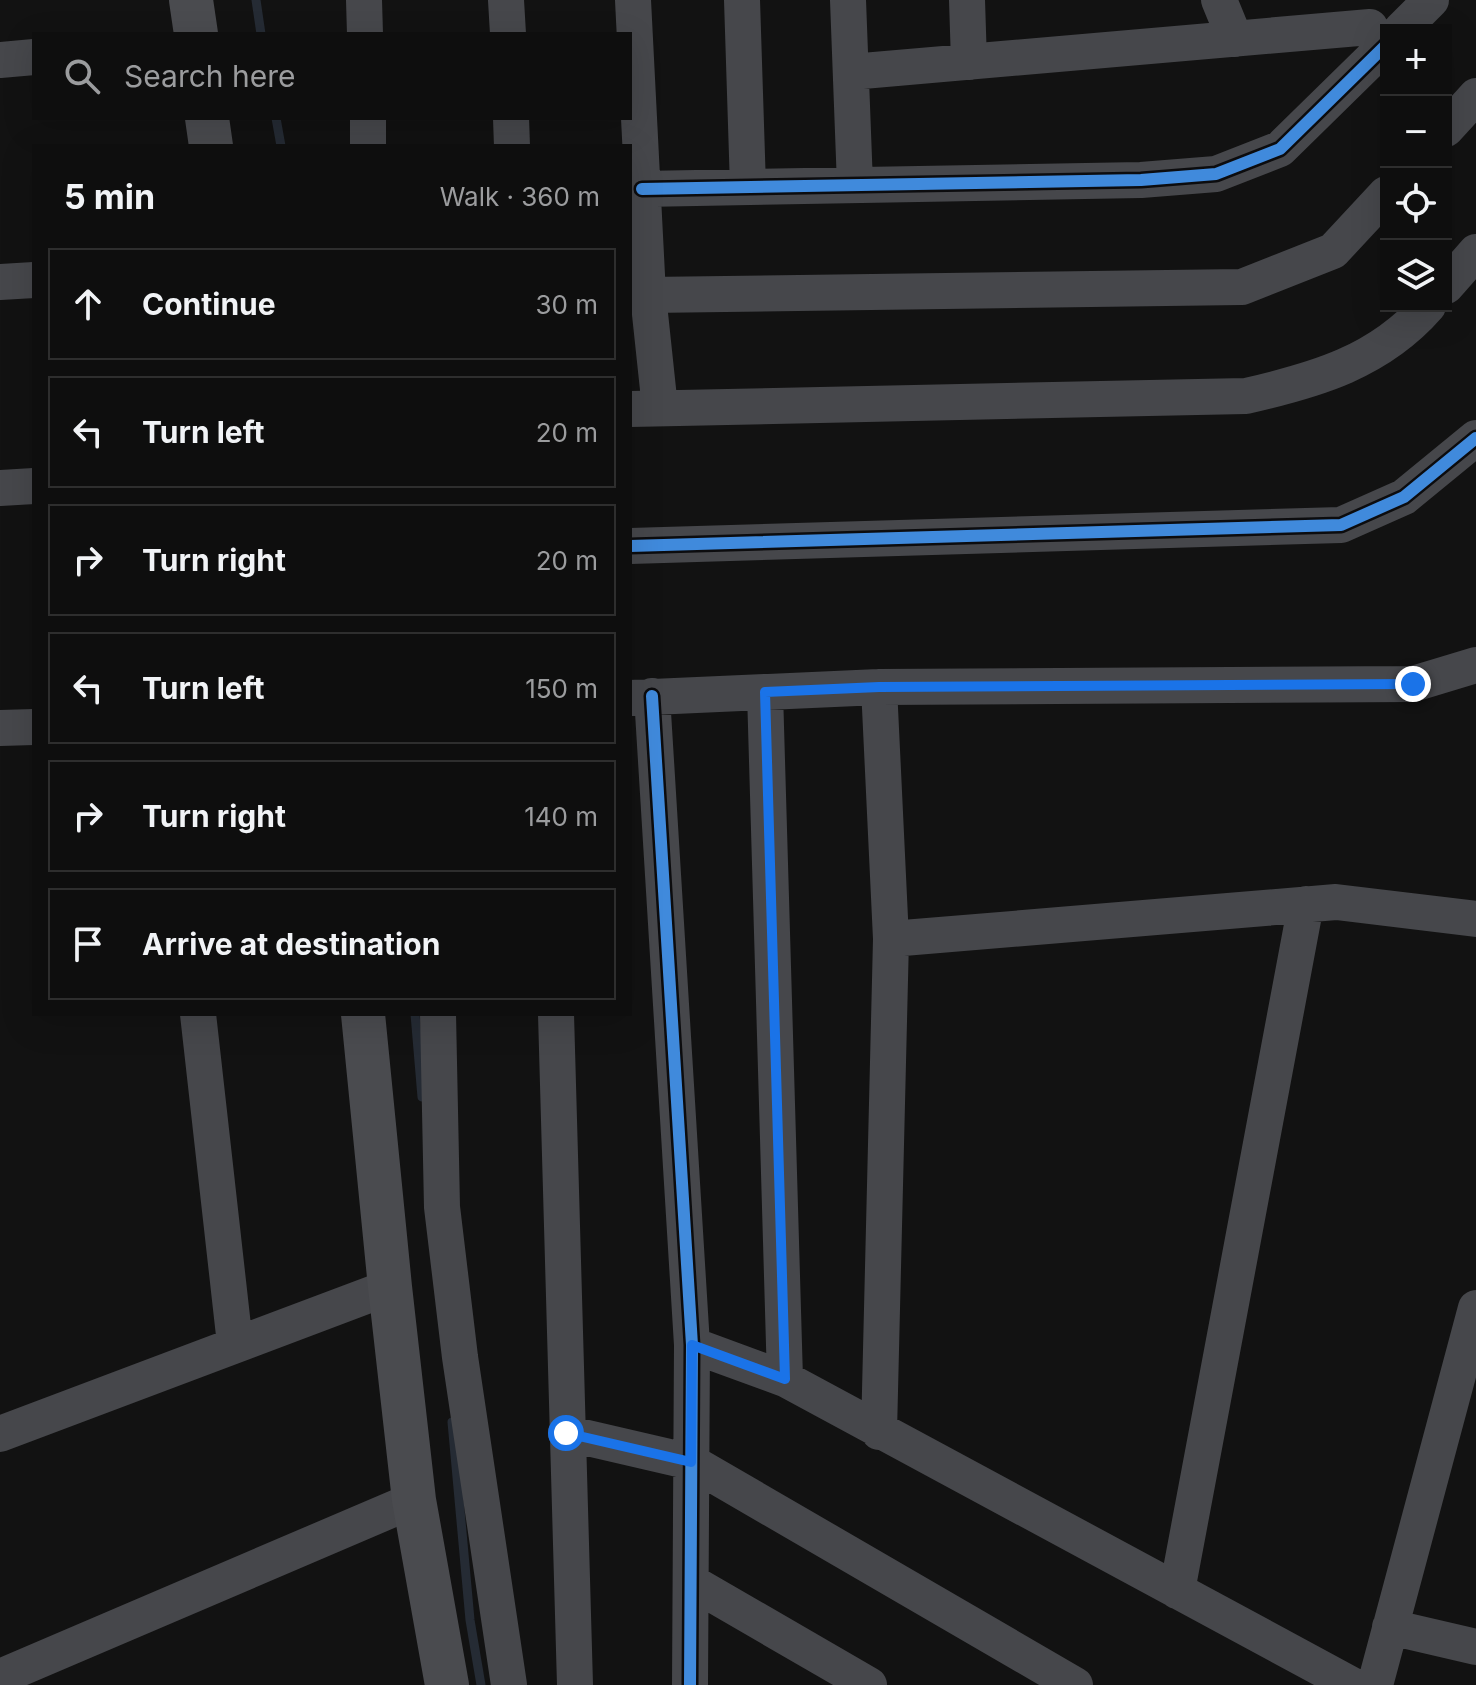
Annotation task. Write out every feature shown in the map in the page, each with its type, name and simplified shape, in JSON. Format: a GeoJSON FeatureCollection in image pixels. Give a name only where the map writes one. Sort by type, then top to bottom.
{"type":"FeatureCollection","features":[{"type":"Feature","properties":{"kind":"street"},"geometry":{"type":"LineString","coordinates":[[191,0],[196,32]]}},
{"type":"Feature","properties":{"kind":"street"},"geometry":{"type":"LineString","coordinates":[[364,0],[365,32]]}},
{"type":"Feature","properties":{"kind":"street"},"geometry":{"type":"LineString","coordinates":[[506,0],[508,32]]}},
{"type":"Feature","properties":{"kind":"street"},"geometry":{"type":"LineString","coordinates":[[633,0],[648,295],[645,409],[1246,396],[1308,382],[1364,357],[1409,328],[1423,312]]}},
{"type":"Feature","properties":{"kind":"street"},"geometry":{"type":"LineString","coordinates":[[742,0],[748,187]]}},
{"type":"Feature","properties":{"kind":"street"},"geometry":{"type":"LineString","coordinates":[[848,0],[855,185]]}},
{"type":"Feature","properties":{"kind":"street"},"geometry":{"type":"LineString","coordinates":[[967,0],[969,62]]}},
{"type":"Feature","properties":{"kind":"street"},"geometry":{"type":"LineString","coordinates":[[1219,0],[1235,39]]}},
{"type":"Feature","properties":{"kind":"street"},"geometry":{"type":"LineString","coordinates":[[642,189],[1141,180],[1216,174],[1280,149],[1379,30],[1431,0]]}},
{"type":"Feature","properties":{"kind":"street"},"geometry":{"type":"LineString","coordinates":[[851,72],[1235,39],[1379,30]]}},
{"type":"Feature","properties":{"kind":"street"},"geometry":{"type":"LineString","coordinates":[[0,60],[32,57]]}},
{"type":"Feature","properties":{"kind":"street"},"geometry":{"type":"LineString","coordinates":[[1452,122],[1476,96]]}},
{"type":"Feature","properties":{"kind":"street"},"geometry":{"type":"LineString","coordinates":[[207,120],[211,144]]}},
{"type":"Feature","properties":{"kind":"street"},"geometry":{"type":"LineString","coordinates":[[368,120],[368,144]]}},
{"type":"Feature","properties":{"kind":"street"},"geometry":{"type":"LineString","coordinates":[[511,120],[512,144]]}},
{"type":"Feature","properties":{"kind":"street"},"geometry":{"type":"LineString","coordinates":[[648,295],[1242,287],[1333,251],[1380,200]]}},
{"type":"Feature","properties":{"kind":"street"},"geometry":{"type":"LineString","coordinates":[[1452,279],[1476,252]]}},
{"type":"Feature","properties":{"kind":"street"},"geometry":{"type":"LineString","coordinates":[[0,282],[32,280]]}},
{"type":"Feature","properties":{"kind":"street"},"geometry":{"type":"LineString","coordinates":[[632,546],[1341,525],[1404,497],[1476,438]]}},
{"type":"Feature","properties":{"kind":"street"},"geometry":{"type":"LineString","coordinates":[[0,488],[32,486]]}},
{"type":"Feature","properties":{"kind":"street"},"geometry":{"type":"LineString","coordinates":[[690,1685],[692,1345],[641,697],[879,687],[1413,684],[1476,665]]}},
{"type":"Feature","properties":{"kind":"street"},"geometry":{"type":"LineString","coordinates":[[879,687],[891,939],[879,1432]]}},
{"type":"Feature","properties":{"kind":"street"},"geometry":{"type":"LineString","coordinates":[[765,692],[785,1379]]}},
{"type":"Feature","properties":{"kind":"street"},"geometry":{"type":"LineString","coordinates":[[0,728],[32,727]]}},
{"type":"Feature","properties":{"kind":"street"},"geometry":{"type":"LineString","coordinates":[[891,939],[1336,902],[1476,919]]}},
{"type":"Feature","properties":{"kind":"street"},"geometry":{"type":"LineString","coordinates":[[1177,1591],[1306,904]]}},
{"type":"Feature","properties":{"kind":"street"},"geometry":{"type":"LineString","coordinates":[[198,1016],[235,1344]]}},
{"type":"Feature","properties":{"kind":"street"},"geometry":{"type":"LineString","coordinates":[[363,1016],[414,1500],[447,1685]]}},
{"type":"Feature","properties":{"kind":"street"},"geometry":{"type":"LineString","coordinates":[[438,1016],[442,1207],[460,1357],[509,1685]]}},
{"type":"Feature","properties":{"kind":"street"},"geometry":{"type":"LineString","coordinates":[[556,1016],[575,1685]]}},
{"type":"Feature","properties":{"kind":"street"},"geometry":{"type":"LineString","coordinates":[[0,1434],[390,1287]]}},
{"type":"Feature","properties":{"kind":"street"},"geometry":{"type":"LineString","coordinates":[[1375,1685],[1476,1308]]}},
{"type":"Feature","properties":{"kind":"street"},"geometry":{"type":"LineString","coordinates":[[692,1345],[785,1379],[1352,1685]]}},
{"type":"Feature","properties":{"kind":"street"},"geometry":{"type":"LineString","coordinates":[[566,1433],[691,1462],[1075,1685]]}},
{"type":"Feature","properties":{"kind":"street"},"geometry":{"type":"LineString","coordinates":[[0,1677],[414,1500]]}},
{"type":"Feature","properties":{"kind":"street"},"geometry":{"type":"LineString","coordinates":[[691,1582],[869,1685]]}},
{"type":"Feature","properties":{"kind":"street"},"geometry":{"type":"LineString","coordinates":[[1390,1627],[1476,1647]]}},
{"type":"Feature","properties":{"kind":"waterway"},"geometry":{"type":"LineString","coordinates":[[256,0],[261,32]]}},
{"type":"Feature","properties":{"kind":"waterway"},"geometry":{"type":"LineString","coordinates":[[276,120],[281,144]]}},
{"type":"Feature","properties":{"kind":"waterway"},"geometry":{"type":"LineString","coordinates":[[415,1016],[422,1097]]}},
{"type":"Feature","properties":{"kind":"waterway"},"geometry":{"type":"LineString","coordinates":[[452,1422],[470,1620],[481,1685]]}},
{"type":"Feature","properties":{"kind":"cycle path"},"geometry":{"type":"LineString","coordinates":[[642,189],[1141,180],[1216,174],[1280,149],[1380,51]]}},
{"type":"Feature","properties":{"kind":"cycle path"},"geometry":{"type":"LineString","coordinates":[[632,546],[1341,525],[1404,497],[1476,438]]}},
{"type":"Feature","properties":{"kind":"cycle path"},"geometry":{"type":"LineString","coordinates":[[652,696],[692,1345],[690,1685]]}},
{"type":"Feature","properties":{"kind":"route"},"geometry":{"type":"LineString","coordinates":[[566,1433],[691,1462],[692,1345],[785,1379],[765,692],[879,687],[1413,684]]}}]}
